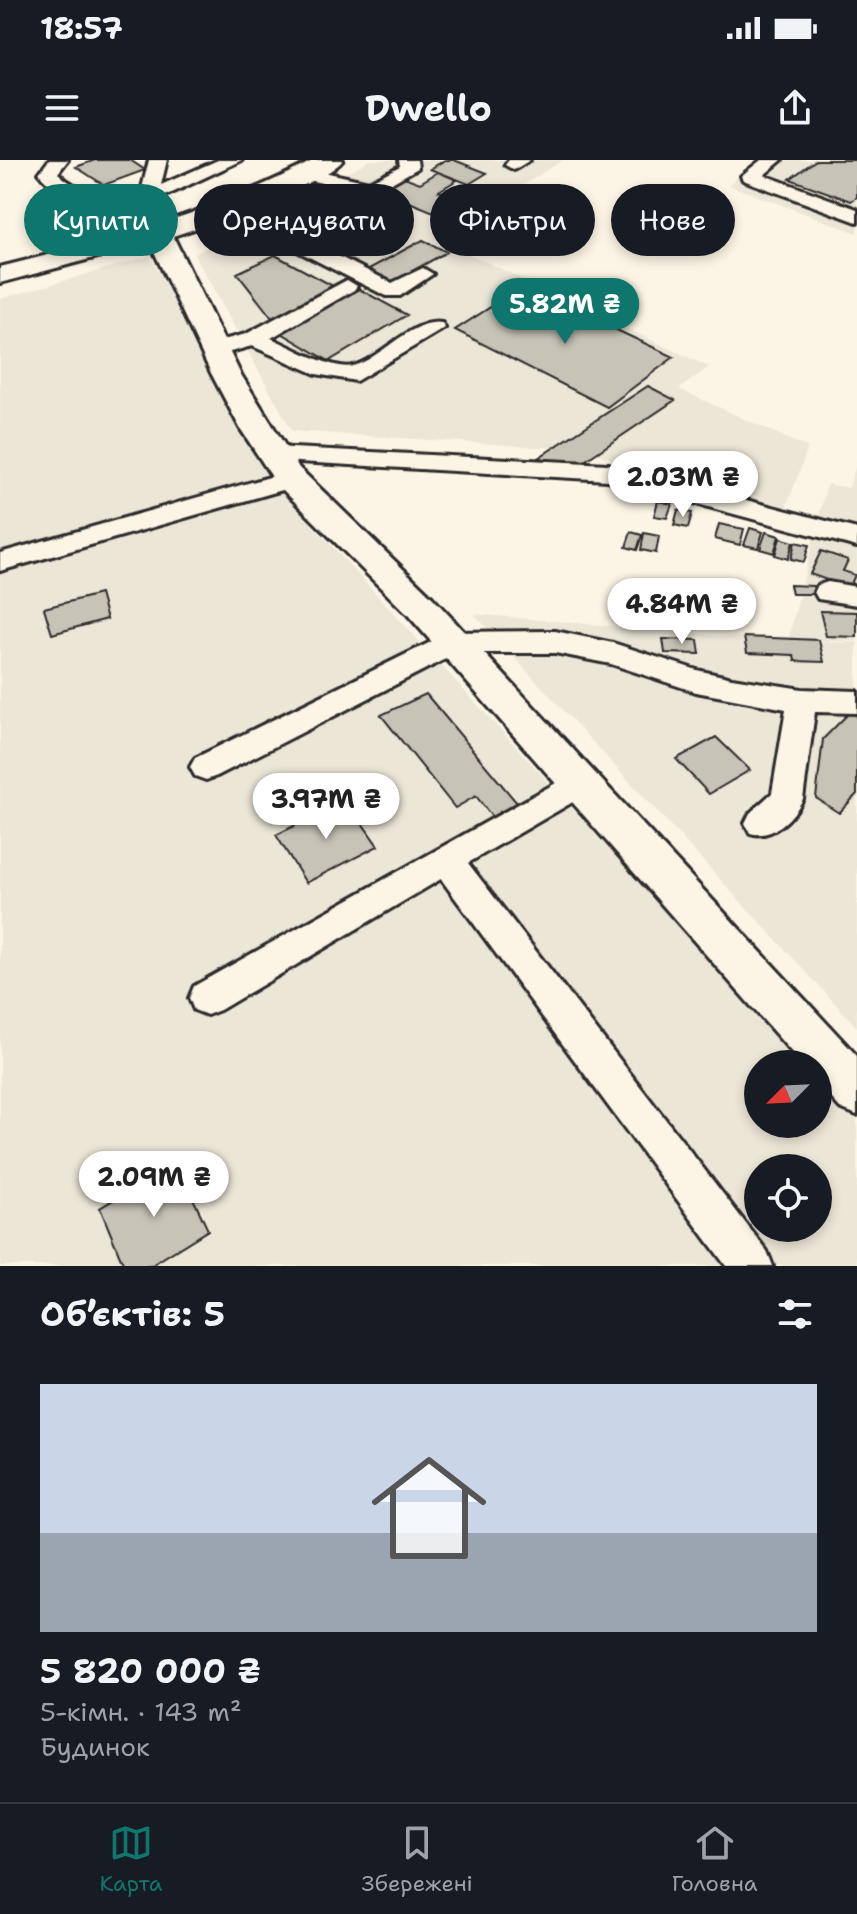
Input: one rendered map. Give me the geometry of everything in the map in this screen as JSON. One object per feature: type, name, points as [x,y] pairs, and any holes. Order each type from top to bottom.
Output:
[{"type":"main road","points":[[284,184],[331,160]]},
{"type":"main road","points":[[0,275],[74,256]]},
{"type":"main road","points":[[169,256],[212,350],[282,467],[398,581],[857,1091]]},
{"type":"lane","points":[[57,184],[48,173],[59,160]]},
{"type":"lane","points":[[152,184],[158,160]]},
{"type":"lane","points":[[178,184],[233,160]]},
{"type":"lane","points":[[306,174],[372,188],[409,168],[408,160]]},
{"type":"lane","points":[[773,160],[750,176],[857,216]]},
{"type":"lane","points":[[322,256],[393,292],[423,274]]},
{"type":"lane","points":[[212,350],[254,339],[347,286]]},
{"type":"lane","points":[[254,339],[324,369],[356,374],[434,328]]},
{"type":"lane","points":[[0,562],[282,467],[608,472],[857,538]]},
{"type":"lane","points":[[206,767],[453,643],[555,642],[613,654],[696,681],[802,700],[857,702]]},
{"type":"lane","points":[[761,823],[787,799],[802,700]]},
{"type":"lane","points":[[207,998],[579,783]]},
{"type":"lane","points":[[446,859],[752,1266]]},
{"type":"shaded area","points":[[369,160],[563,160],[525,184],[430,184],[430,256],[473,256],[709,367],[679,389],[808,448],[783,516],[585,450],[292,431],[195,256],[414,256],[414,184],[328,184]]},
{"type":"shaded area","points":[[760,160],[857,160],[857,233],[735,188],[735,184],[729,184]]},
{"type":"shaded area","points":[[150,256],[275,484],[794,1050],[744,1050],[744,1138],[832,1138],[832,1091],[857,1118],[857,1266],[0,1266],[0,299]]},
{"type":"shaded area","points":[[857,461],[857,641],[788,641],[827,484],[849,488]]},
{"type":"shaded area","points":[[474,614],[802,643],[857,642],[857,1027]]},
{"type":"building","points":[[95,160],[130,160],[145,170],[102,184],[76,167]]},
{"type":"building","points":[[445,160],[454,160],[487,173],[469,184],[430,169]]},
{"type":"building","points":[[816,160],[857,160],[857,197],[851,201],[790,179]]},
{"type":"building","points":[[438,172],[457,180],[450,184],[430,184],[430,210],[414,204],[414,184],[382,184],[399,175],[420,183]]},
{"type":"building","points":[[423,240],[430,244],[430,256],[440,256],[387,285],[363,272],[393,256],[414,256],[414,245]]},
{"type":"building","points":[[277,256],[333,286],[272,318],[237,273]]},
{"type":"building","points":[[523,286],[674,357],[607,407],[455,330]]},
{"type":"building","points":[[359,289],[407,315],[329,361],[280,332]]},
{"type":"building","points":[[648,386],[675,400],[577,466],[538,458]]},
{"type":"building","points":[[658,501],[672,504],[667,518],[654,516]]},
{"type":"building","points":[[678,510],[692,513],[688,528],[674,525]]},
{"type":"building","points":[[719,524],[744,529],[740,545],[715,539]]},
{"type":"building","points":[[750,528],[763,532],[758,548],[744,545]]},
{"type":"building","points":[[631,532],[642,535],[637,550],[626,547]]},
{"type":"building","points":[[766,532],[779,536],[774,553],[760,549]]},
{"type":"building","points":[[644,533],[659,536],[656,553],[641,550]]},
{"type":"building","points":[[780,538],[793,542],[788,559],[775,555]]},
{"type":"building","points":[[795,542],[809,545],[804,562],[791,559]]},
{"type":"building","points":[[821,551],[848,560],[843,571],[855,575],[849,588],[810,574]]},
{"type":"building","points":[[790,585],[813,586],[815,594],[792,594]]},
{"type":"building","points":[[100,594],[107,619],[52,634],[44,608]]},
{"type":"building","points":[[820,611],[857,612],[857,637],[826,636]]},
{"type":"building","points":[[744,637],[819,640],[824,662],[795,661],[794,655],[747,653]]},
{"type":"building","points":[[663,639],[698,640],[700,654],[665,653]]},
{"type":"building","points":[[426,694],[517,803],[492,817],[476,796],[455,808],[381,715]]},
{"type":"building","points":[[854,708],[857,711],[857,794],[839,813],[816,798],[823,739]]},
{"type":"building","points":[[716,737],[750,770],[709,794],[676,759]]},
{"type":"building","points":[[346,800],[378,846],[306,883],[276,835]]},
{"type":"building","points":[[176,1162],[208,1230],[150,1266],[124,1266],[100,1208]]}]
